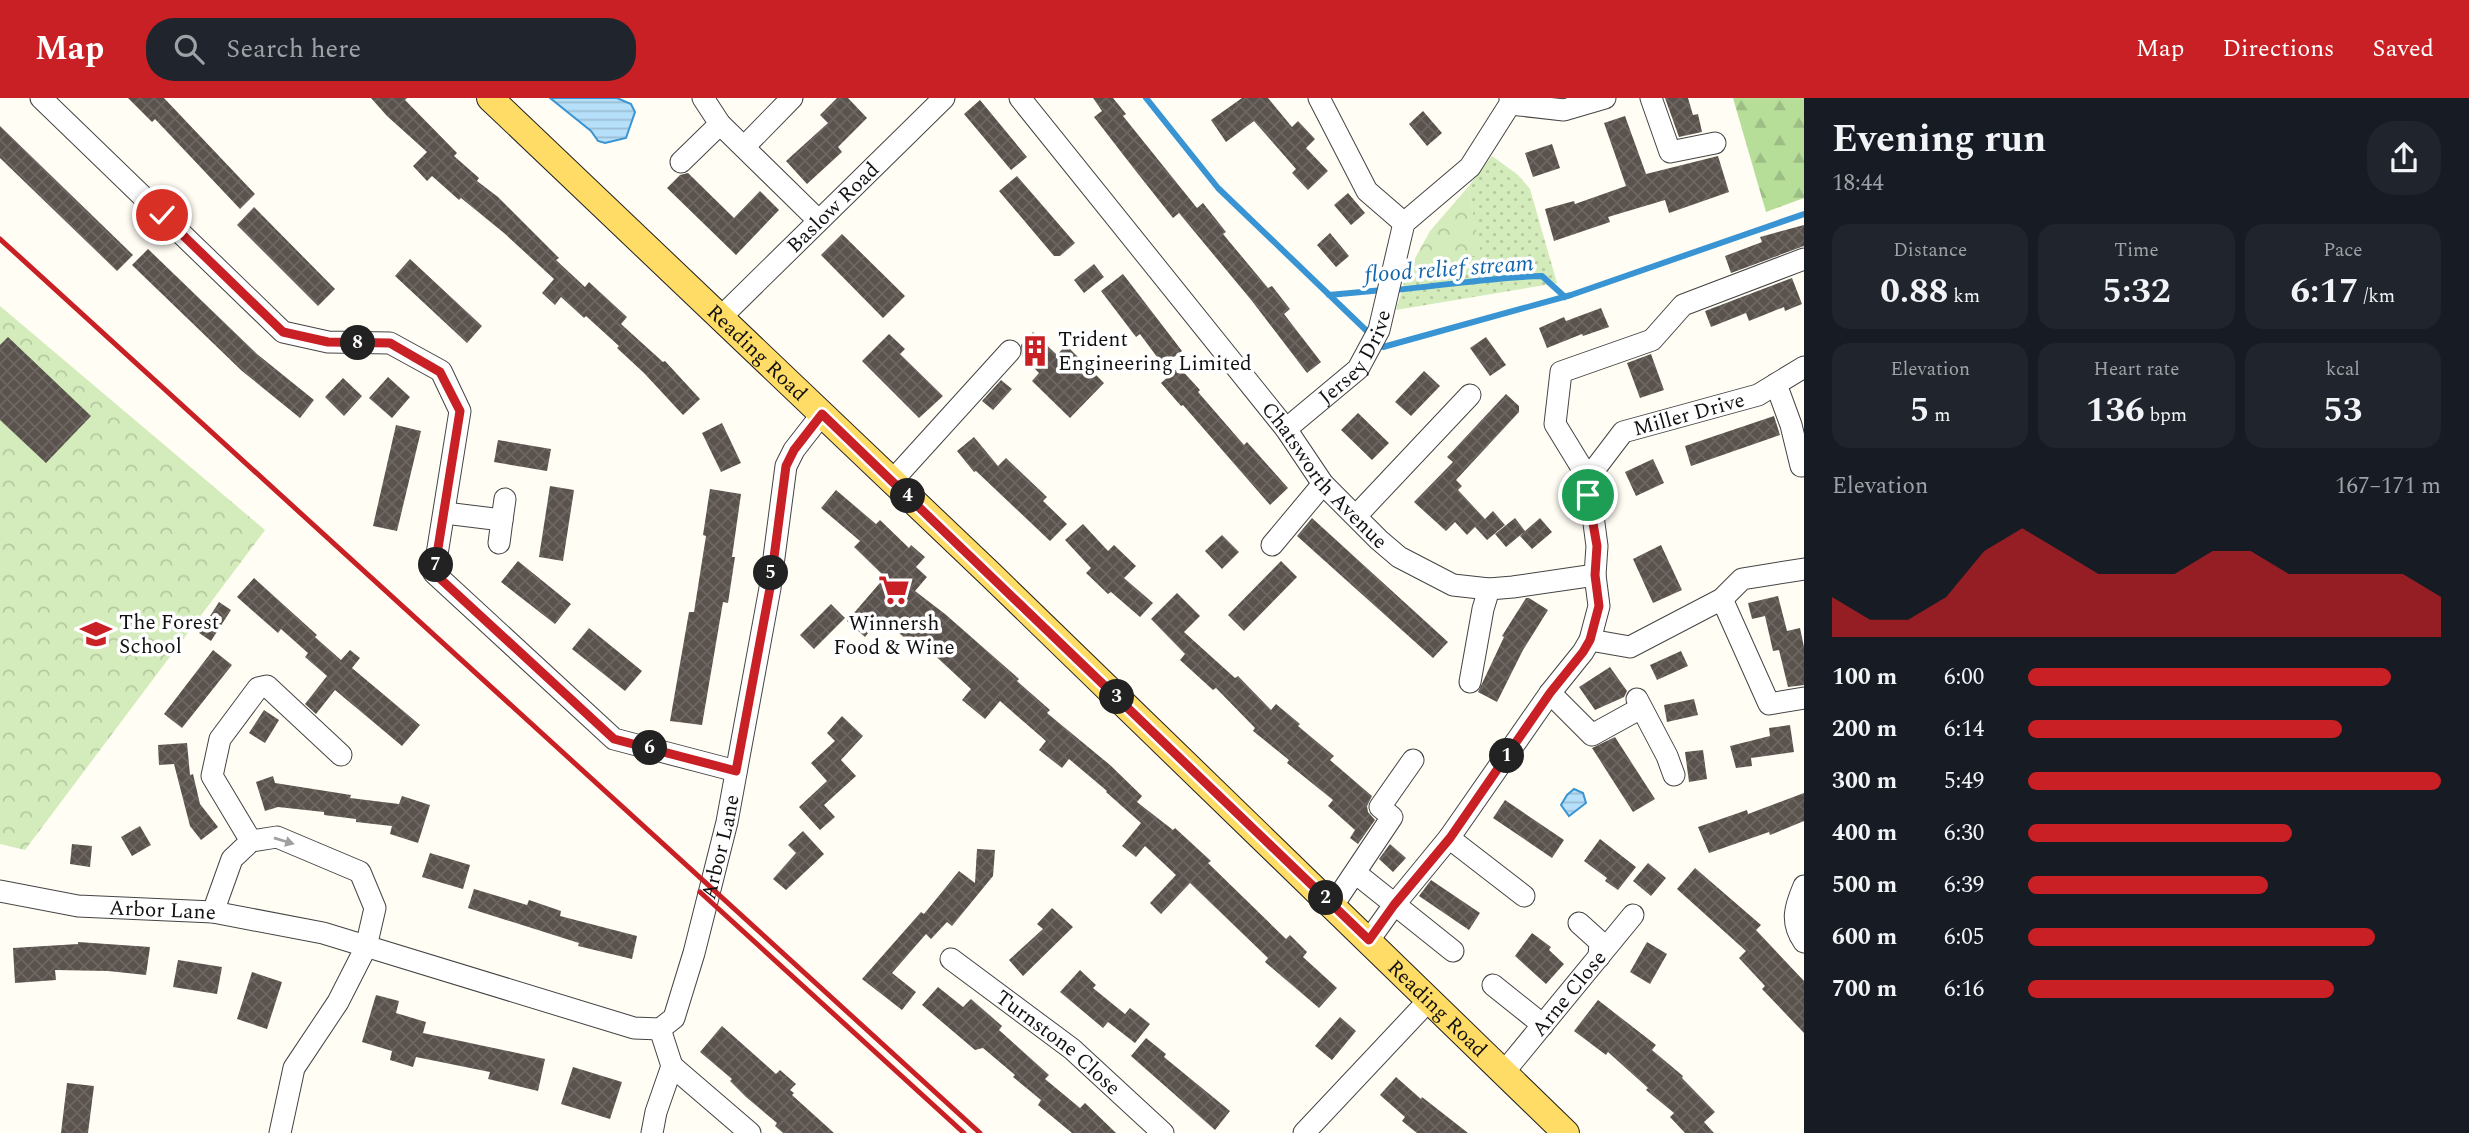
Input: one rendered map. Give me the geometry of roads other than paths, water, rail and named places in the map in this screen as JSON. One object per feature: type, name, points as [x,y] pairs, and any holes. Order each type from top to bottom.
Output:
[{"type":"main road","name":"Reading Road","points":[[490,98],[1333,905],[1566,1133]]},
{"type":"street","points":[[41,98],[283,332],[328,342],[390,343],[440,372],[460,411],[434,573],[614,739],[736,771]]},
{"type":"street","points":[[704,98],[720,124],[818,220]]},
{"type":"street","points":[[744,147],[792,98]]},
{"type":"street","name":"Baslow Road","points":[[720,318],[944,98]]},
{"type":"street","name":"Chatsworth Avenue","points":[[1020,98],[1286,429],[1323,484],[1399,557],[1452,584],[1489,589],[1595,575]]},
{"type":"street","points":[[1319,98],[1367,191],[1404,223],[1470,167],[1510,101],[1564,110],[1605,98]]},
{"type":"street","points":[[1651,98],[1670,152],[1715,143]]},
{"type":"street","points":[[681,162],[720,124]]},
{"type":"street","name":"Jersey Drive","points":[[1286,429],[1359,369],[1379,330],[1404,223]]},
{"type":"street","points":[[1369,940],[1394,905],[1450,838],[1590,640],[1599,606],[1595,575],[1597,546],[1588,495],[1588,478],[1555,424],[1561,372],[1652,340],[1683,305],[1804,260]]},
{"type":"street","points":[[892,481],[1010,351]]},
{"type":"street","name":"Miller Drive","points":[[1588,478],[1623,432],[1758,395],[1804,368]]},
{"type":"street","points":[[1776,384],[1791,425],[1801,466]]},
{"type":"street","points":[[1356,516],[1470,396]]},
{"type":"street","name":"Arbor Lane","points":[[0,891],[78,906],[212,912],[323,933],[634,1028],[660,1029],[674,1018],[715,873],[770,588],[786,466],[794,450],[822,414]]},
{"type":"street","points":[[1272,545],[1323,484]]},
{"type":"street","points":[[445,513],[503,510],[499,542]]},
{"type":"street","points":[[1590,640],[1630,647],[1722,599],[1742,579],[1804,569]]},
{"type":"street","points":[[1470,682],[1489,589]]},
{"type":"street","points":[[1722,599],[1769,704],[1804,698]]},
{"type":"street","points":[[251,841],[212,776],[220,738],[258,688],[267,686],[341,755]]},
{"type":"street","points":[[1550,693],[1592,735],[1639,704],[1674,775]]},
{"type":"street","points":[[1333,905],[1392,817],[1380,807],[1413,760]]},
{"type":"street","points":[[212,912],[232,859],[251,841],[277,837],[360,872],[375,908],[366,947],[338,1002],[294,1068],[280,1133]]},
{"type":"street","points":[[1450,838],[1524,896]]},
{"type":"street","points":[[1363,879],[1454,951]]},
{"type":"street","points":[[1804,886],[1795,909],[1795,930],[1804,942]]},
{"type":"street","name":"Arne Close","points":[[1504,1072],[1633,915]]},
{"type":"street","points":[[1579,923],[1600,942],[1599,957]]},
{"type":"street","name":"Turnstone Close","points":[[951,959],[1072,1049],[1163,1133]]},
{"type":"street","points":[[1493,985],[1543,1026]]},
{"type":"street","points":[[1304,1133],[1430,999]]},
{"type":"street","points":[[660,1029],[672,1066],[750,1133]]},
{"type":"street","points":[[652,1133],[656,1112],[672,1066]]},
{"type":"water","points":[[550,98],[617,98],[631,104],[635,112],[626,138],[605,143],[598,141],[591,131]]},
{"type":"water","points":[[1574,789],[1583,793],[1586,803],[1569,816],[1561,805]]},
{"type":"waterway","points":[[1146,98],[1218,188],[1371,335]]},
{"type":"waterway","points":[[1378,343],[1383,347],[1571,295],[1804,214]]},
{"type":"waterway","name":"flood relief stream","points":[[1393,290],[1542,276],[1565,297]]},
{"type":"waterway","name":"flood relief stream","points":[[1329,295],[1383,290]]},
{"type":"railway","points":[[0,239],[980,1133]]},
{"type":"railway","points":[[700,892],[964,1133]]},
{"type":"place","name":"Trident Engineering Limited","points":[[1035,351]]},
{"type":"place","name":"Winnersh Food & Wine","points":[[894,590]]},
{"type":"place","name":"The Forest School","points":[[96,634]]}]
